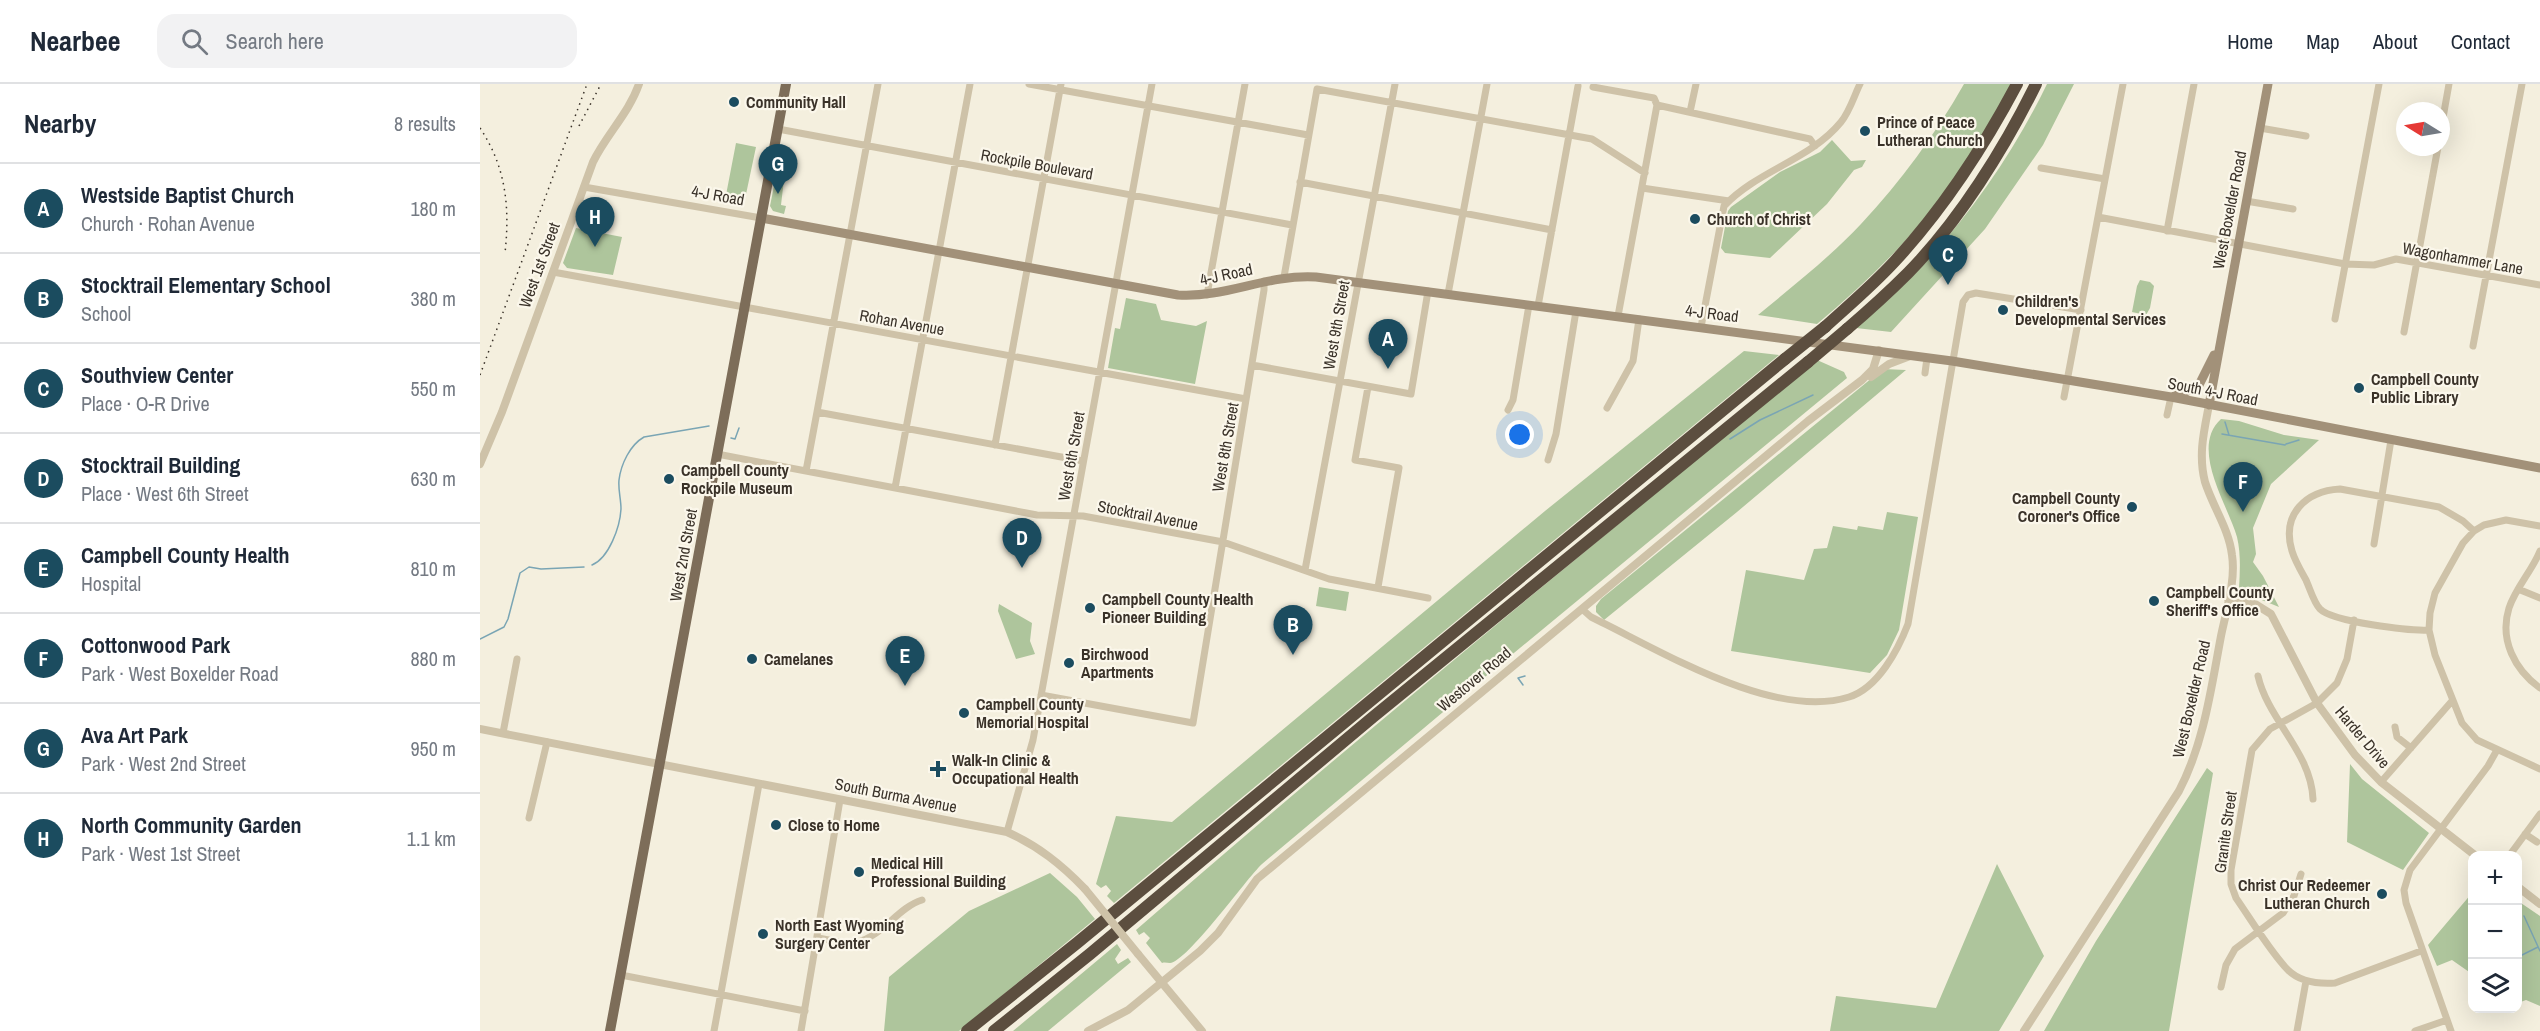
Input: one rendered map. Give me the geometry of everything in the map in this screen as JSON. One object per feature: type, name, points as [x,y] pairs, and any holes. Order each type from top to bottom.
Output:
[{"type":"highway","points":[[967,1031],[1825,327],[1894,262],[1928,222],[1973,161],[2017,84]]},
{"type":"highway","points":[[994,1031],[1098,947],[1372,717],[1847,330],[1909,272],[1945,229],[2004,143],[2036,85]]},
{"type":"main road","name":"West 2nd Street","points":[[610,1031],[786,84]]},
{"type":"main road","name":"West Boxelder Road","points":[[2220,342],[2268,84]]},
{"type":"main road","name":"4-J Road","points":[[761,218],[1178,295],[1207,295],[1284,277],[1358,282],[1879,351]]},
{"type":"main road","points":[[2171,397],[2195,390],[2199,386],[2220,342]]},
{"type":"main road","points":[[2209,405],[2220,342]]},
{"type":"main road","name":"South 4-J Road","points":[[1879,351],[2171,397],[2540,468]]},
{"type":"street","name":"West 1st Street","points":[[480,464],[597,152],[630,105],[639,84]]},
{"type":"street","points":[[806,471],[878,84]]},
{"type":"street","points":[[895,488],[970,84]]},
{"type":"street","points":[[1029,84],[1061,87],[1148,106],[1308,135]]},
{"type":"street","name":"West 6th Street","points":[[1007,832],[1033,740],[1152,84]]},
{"type":"street","points":[[1207,295],[1245,84]]},
{"type":"street","name":"West 9th Street","points":[[1305,570],[1395,84]]},
{"type":"street","points":[[1448,294],[1487,84]]},
{"type":"street","points":[[1690,112],[1695,84]]},
{"type":"street","points":[[1701,327],[1722,212],[1729,201],[1771,171],[1815,146],[1842,121],[1860,84]]},
{"type":"street","points":[[2064,397],[2123,84]]},
{"type":"street","points":[[2166,231],[2194,84]]},
{"type":"street","points":[[2335,319],[2379,84]]},
{"type":"street","points":[[2446,102],[2449,84]]},
{"type":"street","points":[[2473,346],[2522,84]]},
{"type":"street","points":[[1508,410],[1513,400],[1552,230],[1578,86]]},
{"type":"street","points":[[995,445],[1061,87]]},
{"type":"street","points":[[1593,87],[1654,98],[1657,105],[1618,316]]},
{"type":"street","points":[[1284,277],[1317,89],[1592,139],[1645,173]]},
{"type":"street","points":[[1657,105],[1809,139],[1815,146]]},
{"type":"street","points":[[2260,128],[2306,136]]},
{"type":"street","name":"Rockpile Boulevard","points":[[777,129],[1292,225]]},
{"type":"street","points":[[2404,332],[2436,156]]},
{"type":"street","points":[[2041,168],[2105,179]]},
{"type":"street","points":[[1300,182],[1552,230]]},
{"type":"street","name":"4-J Road","points":[[584,187],[761,218]]},
{"type":"street","points":[[1642,188],[1729,201]]},
{"type":"street","points":[[2246,201],[2293,209]]},
{"type":"street","name":"Wagonhammer Lane","points":[[2098,217],[2345,264],[2374,265],[2396,259],[2540,285]]},
{"type":"street","name":"Rohan Avenue","points":[[552,272],[1246,399]]},
{"type":"street","name":"West 8th Street","points":[[1041,695],[1193,723],[1264,281]]},
{"type":"street","points":[[1252,365],[1411,394],[1428,291]]},
{"type":"street","points":[[1582,609],[1591,617],[1691,666],[1743,688],[1793,699],[1833,700],[1851,696],[1884,669],[1900,645],[1908,624],[1963,302],[1968,295],[1976,293],[2081,310]]},
{"type":"street","points":[[1548,460],[1556,434],[1576,311]]},
{"type":"street","points":[[1607,408],[1633,361],[1639,319]]},
{"type":"street","name":"Westover Road","points":[[1088,1031],[1113,1019],[1163,983],[1218,933],[1257,879],[1809,421],[1862,380],[1873,369],[1879,351]]},
{"type":"street","points":[[1862,380],[1869,379],[1889,364],[1910,356]]},
{"type":"street","points":[[1925,374],[1927,358]]},
{"type":"street","points":[[1368,387],[1355,460],[1399,468],[1378,588]]},
{"type":"street","points":[[2168,415],[2171,397]]},
{"type":"street","name":"West Boxelder Road","points":[[2024,1031],[2188,773],[2201,738],[2229,599],[2232,556],[2224,526],[2205,482],[2202,464],[2200,448],[2209,405]]},
{"type":"street","points":[[817,412],[1083,461]]},
{"type":"street","points":[[2374,544],[2391,440]]},
{"type":"street","name":"Stocktrail Avenue","points":[[717,454],[1037,515],[1074,516],[1223,542],[1329,579],[1428,598]]},
{"type":"street","points":[[2429,630],[2415,631],[2354,621],[2333,616],[2320,609],[2292,551],[2289,534],[2292,519],[2299,507],[2310,496],[2325,490],[2340,489],[2439,507],[2474,531]]},
{"type":"street","points":[[2540,526],[2506,520],[2484,525],[2474,531],[2463,543],[2435,593],[2429,630],[2434,655],[2462,723],[2477,740],[2540,769]]},
{"type":"street","points":[[2540,551],[2509,608],[2506,632],[2511,657],[2526,678],[2540,688]]},
{"type":"street","points":[[2518,589],[2540,598]]},
{"type":"street","name":"Harder Drive","points":[[2229,599],[2255,604],[2271,614],[2317,703],[2340,737],[2382,782],[2471,851]]},
{"type":"street","name":"Granite Street","points":[[2306,981],[2288,970],[2236,898],[2231,884],[2231,870],[2252,750],[2270,729],[2326,696],[2342,673],[2354,621]]},
{"type":"street","points":[[503,733],[517,659]]},
{"type":"street","points":[[2258,676],[2261,692],[2308,770],[2313,785],[2313,799]]},
{"type":"street","points":[[2382,782],[2452,701]]},
{"type":"street","points":[[2395,727],[2397,737],[2411,748]]},
{"type":"street","name":"South Burma Avenue","points":[[480,729],[1007,832],[1045,852],[1063,866],[1085,889],[1202,1031]]},
{"type":"street","points":[[529,818],[547,742]]},
{"type":"street","points":[[2451,1031],[2406,903],[2406,881],[2410,870],[2488,766],[2497,750]]},
{"type":"street","points":[[714,1031],[759,784]]},
{"type":"street","points":[[801,1031],[840,800]]},
{"type":"street","points":[[2512,851],[2540,814]]},
{"type":"street","points":[[2525,834],[2537,842]]},
{"type":"street","points":[[2221,987],[2226,965],[2235,948],[2288,906],[2301,874]]},
{"type":"street","points":[[2522,891],[2540,904]]},
{"type":"street","points":[[817,938],[852,943],[863,940],[871,937],[910,904],[922,900]]},
{"type":"street","points":[[2297,1031],[2306,981],[2322,984],[2335,982],[2421,951]]},
{"type":"street","points":[[621,975],[805,1011]]},
{"type":"street","points":[[2415,1031],[2447,1020]]},
{"type":"green space","points":[[1964,84],[2012,84],[1960,170],[1912,233],[1876,271],[1817,324],[1758,315],[1837,248],[1876,208],[1929,139]]},
{"type":"green space","points":[[2047,84],[2074,84],[2043,145],[1985,229],[1891,332],[1856,328],[1913,276],[1964,216],[1988,185],[2009,152]]},
{"type":"green space","points":[[1832,140],[1851,161],[1866,160],[1862,167],[1854,170],[1827,204],[1770,258],[1725,253],[1721,248],[1728,211],[1731,207],[1780,172],[1820,152]]},
{"type":"green space","points":[[736,143],[756,147],[745,199],[726,195]]},
{"type":"green space","points":[[777,171],[785,171],[781,205],[786,206],[784,214],[773,211],[770,206]]},
{"type":"green space","points":[[576,228],[622,237],[613,275],[567,268],[563,263]]},
{"type":"green space","points":[[2140,280],[2150,282],[2154,286],[2150,308],[2146,315],[2132,312]]},
{"type":"green space","points":[[1126,298],[1156,304],[1161,320],[1196,326],[1207,321],[1195,384],[1108,368],[1115,328],[1120,329]]},
{"type":"green space","points":[[1744,351],[1779,355],[1114,903],[1107,896],[1111,891],[1106,885],[1101,888],[1096,884],[1116,816],[1172,822],[1545,511]]},
{"type":"green space","points":[[1817,360],[1844,372],[1847,378],[1262,864],[1189,949],[1178,959],[1170,963],[1162,963],[1146,943],[1150,938],[1144,932],[1139,935],[1136,930],[1389,714]]},
{"type":"green space","points":[[1883,369],[1906,370],[1604,620],[1596,612],[1596,606],[1601,599]]},
{"type":"green space","points":[[2221,419],[2239,421],[2284,435],[2319,440],[2271,484],[2253,528],[2256,554],[2253,562],[2279,607],[2247,594],[2239,588],[2240,556],[2237,537],[2210,461],[2209,445],[2212,431]]},
{"type":"green space","points":[[1887,512],[1918,517],[1899,630],[1887,655],[1870,673],[1731,651],[1746,570],[1804,580],[1814,549],[1827,548],[1833,526],[1857,530],[1858,526],[1883,530]]},
{"type":"green space","points":[[1319,587],[1349,592],[1346,611],[1316,606]]},
{"type":"green space","points":[[999,604],[1032,623],[1030,641],[1035,654],[1016,659],[998,611]]},
{"type":"green space","points":[[2350,764],[2362,779],[2429,833],[2403,870],[2347,842]]},
{"type":"green space","points":[[2207,768],[2213,773],[2169,1031],[2044,1031],[2096,941]]},
{"type":"green space","points":[[1997,864],[2044,956],[1999,1031],[1830,1031],[1836,996],[1936,1008]]},
{"type":"green space","points":[[1050,873],[1077,897],[1095,919],[959,1031],[884,1031],[889,977],[969,911]]},
{"type":"green space","points":[[2468,898],[2468,971],[2452,960],[2437,966],[2428,945]]},
{"type":"green space","points":[[2522,904],[2540,916],[2540,1006],[2526,1000],[2522,1002]]},
{"type":"green space","points":[[1117,944],[1121,950],[1115,959],[1118,964],[1128,958],[1131,962],[1048,1031],[1013,1031]]},
{"type":"waterway","points":[[1730,439],[1760,420],[1813,395]]},
{"type":"waterway","points":[[2225,422],[2229,435]]},
{"type":"waterway","points":[[592,565],[604,556],[616,533],[621,509],[620,474],[624,461],[634,445],[644,437],[709,426]]},
{"type":"waterway","points":[[731,438],[735,439],[739,428]]},
{"type":"waterway","points":[[2222,434],[2285,445]]},
{"type":"waterway","points":[[2286,444],[2299,440]]},
{"type":"waterway","points":[[480,639],[504,627],[520,573],[529,567],[541,569],[584,567]]},
{"type":"waterway","points":[[1523,685],[1518,678],[1525,676]]},
{"type":"waterway","points":[[2524,916],[2540,951]]},
{"type":"waterway","points":[[2522,955],[2538,947]]},
{"type":"railway","points":[[480,375],[587,84]]},
{"type":"railway","points":[[579,126],[601,84]]},
{"type":"railway","points":[[480,128],[489,143],[501,173],[507,220],[505,253]]},
{"type":"place","name":"Community Hall","points":[[734,102]]},
{"type":"place","name":"Prince of Peace Lutheran Church","points":[[1865,131]]},
{"type":"place","name":"Ava Art Park","points":[[778,194]]},
{"type":"place","name":"Church of Christ","points":[[1695,219]]},
{"type":"place","name":"North Community Garden","points":[[595,247]]},
{"type":"place","name":"Southview Center","points":[[1948,285]]},
{"type":"place","name":"Children's Developmental Services","points":[[2003,310]]},
{"type":"place","name":"Westside Baptist Church","points":[[1388,369]]},
{"type":"place","name":"Campbell County Public Library","points":[[2359,388]]},
{"type":"place","name":"Campbell County Rockpile Museum","points":[[669,479]]},
{"type":"place","name":"Campbell County Coroner's Office","points":[[2132,507]]},
{"type":"place","name":"Cottonwood Park","points":[[2243,512]]},
{"type":"place","name":"Stocktrail Building","points":[[1022,568]]},
{"type":"place","name":"Campbell County Sheriff's Office","points":[[2154,601]]},
{"type":"place","name":"Campbell County Health Pioneer Building","points":[[1090,608]]},
{"type":"place","name":"Stocktrail Elementary School","points":[[1293,655]]},
{"type":"place","name":"Camelanes","points":[[752,659]]},
{"type":"place","name":"Birchwood Apartments","points":[[1069,663]]},
{"type":"place","name":"Campbell County Health","points":[[905,686]]},
{"type":"place","name":"Campbell County Memorial Hospital","points":[[964,713]]},
{"type":"place","name":"Walk-In Clinic & Occupational Health","points":[[938,769]]},
{"type":"place","name":"Close to Home","points":[[776,825]]},
{"type":"place","name":"Medical Hill Professional Building","points":[[859,872]]},
{"type":"place","name":"Christ Our Redeemer Lutheran Church","points":[[2382,894]]},
{"type":"place","name":"North East Wyoming Surgery Center","points":[[763,934]]}]
